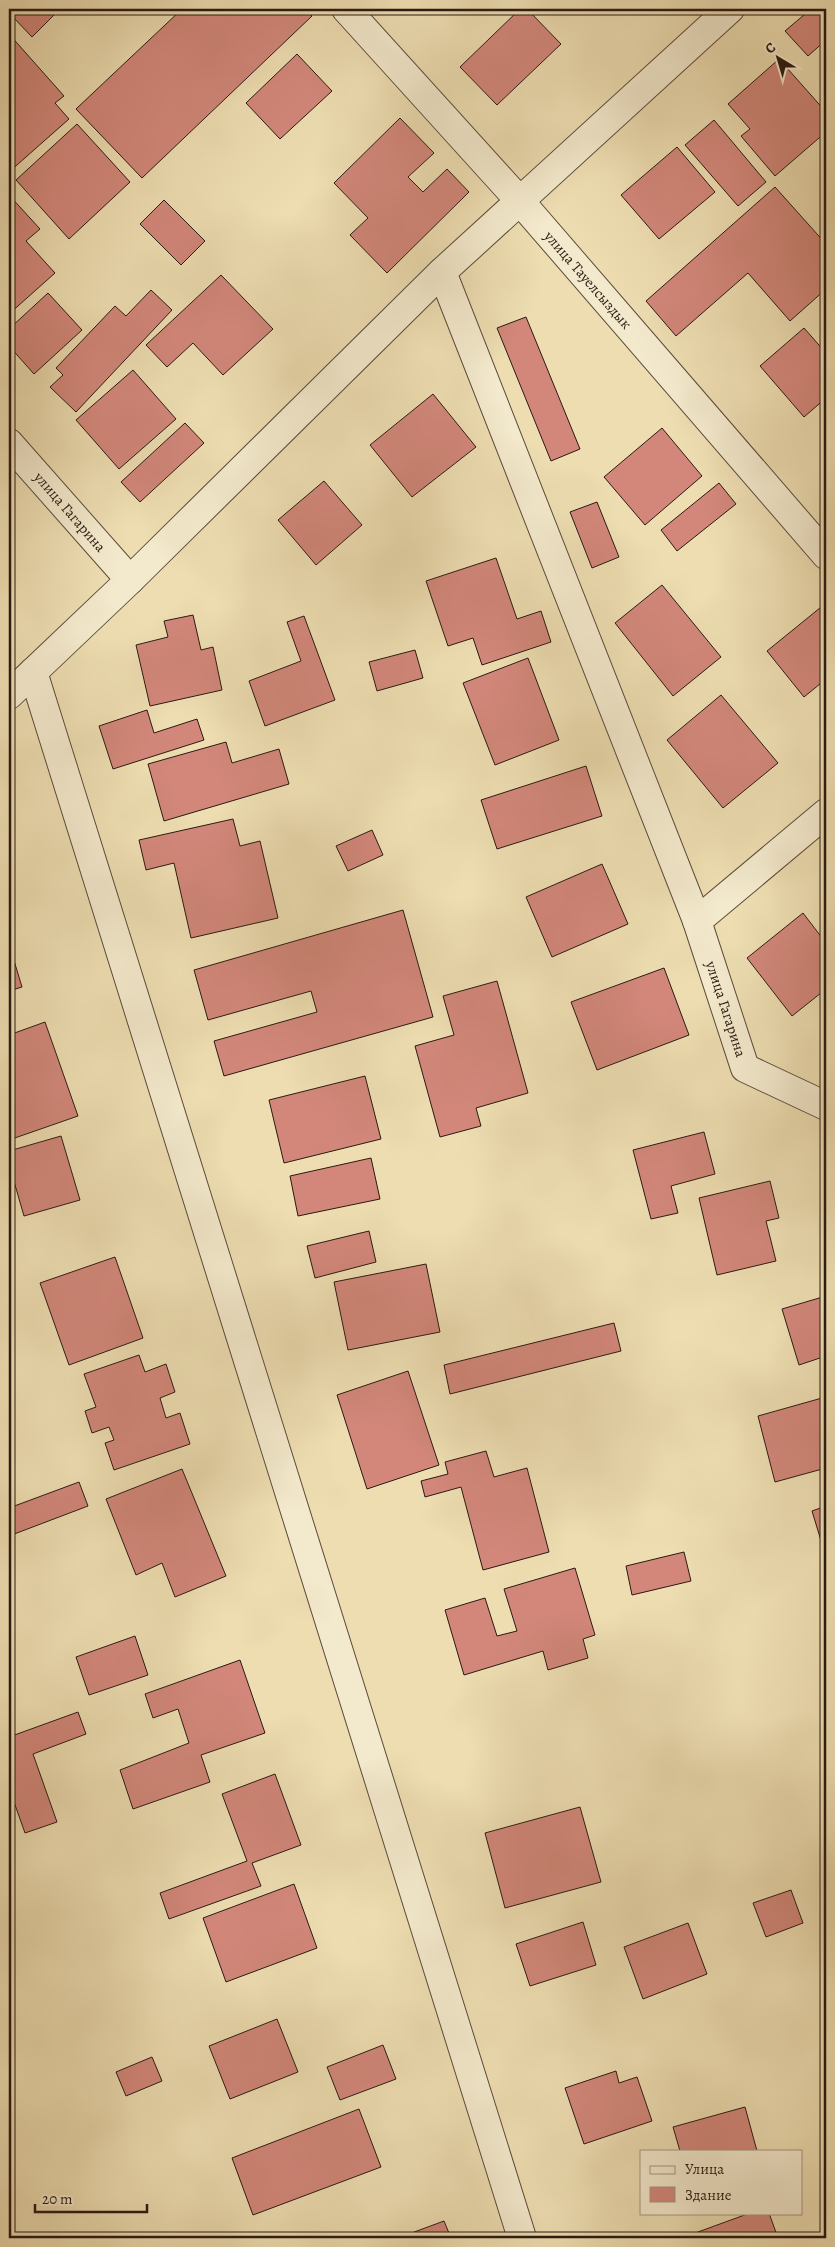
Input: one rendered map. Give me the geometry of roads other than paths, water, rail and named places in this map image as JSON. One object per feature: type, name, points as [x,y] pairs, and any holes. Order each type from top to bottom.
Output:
[{"type":"street","name":"улица Тауелсыздык","points":[[346,9],[520,200],[826,555]]},
{"type":"street","points":[[9,695],[130,580],[442,272],[730,9]]},
{"type":"street","name":"улица Гагарина","points":[[442,272],[697,921],[745,1068],[826,1106]]},
{"type":"street","name":"улица Гагарина","points":[[9,443],[130,580]]},
{"type":"street","points":[[34,672],[522,2238]]},
{"type":"street","points":[[697,921],[826,813]]}]
